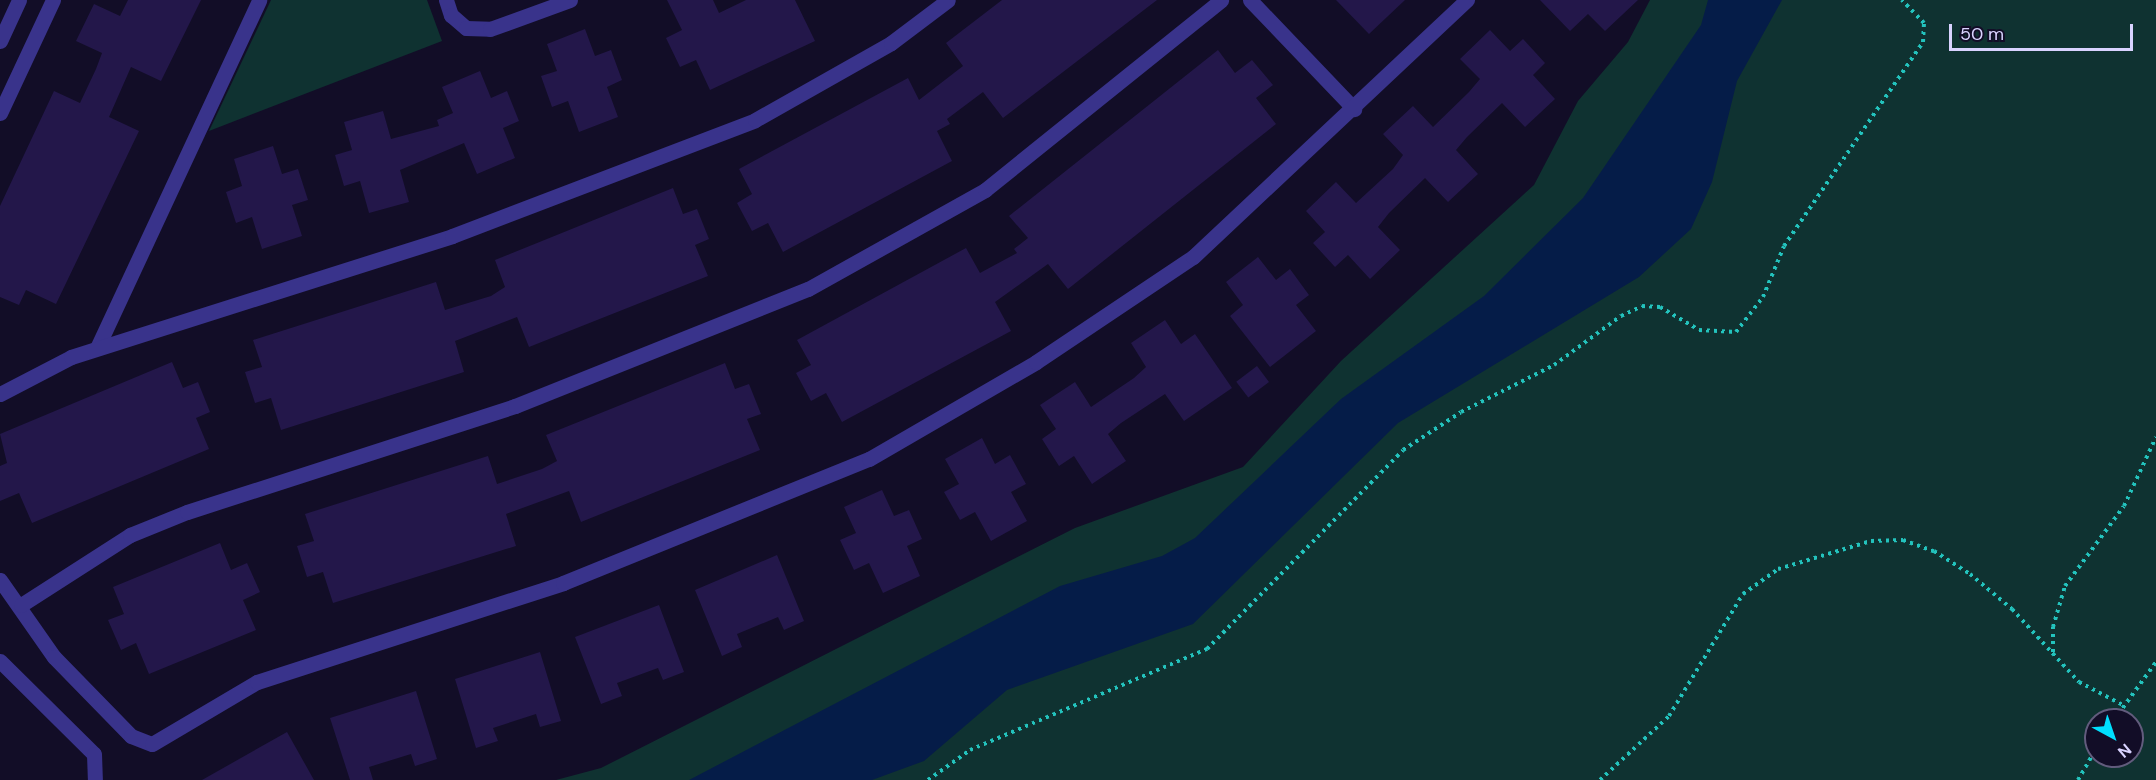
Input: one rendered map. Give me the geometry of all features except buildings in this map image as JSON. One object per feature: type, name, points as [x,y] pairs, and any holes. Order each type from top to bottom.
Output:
[{"type":"street","points":[[0,41],[20,0]]},
{"type":"street","points":[[0,113],[53,0]]},
{"type":"street","points":[[97,348],[259,0]]},
{"type":"street","points":[[446,0],[451,15],[466,28],[490,29],[570,0]]},
{"type":"street","points":[[0,394],[97,348],[441,240],[755,120],[891,43],[948,0]]},
{"type":"street","points":[[21,605],[130,535],[187,512],[515,406],[808,289],[985,190],[1221,0]]},
{"type":"street","points":[[1250,0],[1354,109]]},
{"type":"street","points":[[0,580],[21,605],[54,657],[131,736],[152,744],[257,682],[563,583],[869,459],[934,426],[1193,257],[1354,109],[1467,0]]},
{"type":"street","points":[[0,661],[93,754],[95,780]]},
{"type":"path","points":[[928,780],[970,750],[1207,649],[1403,450],[1461,412],[1554,365],[1621,316],[1642,306],[1660,307],[1699,330],[1736,332],[1763,297],[1784,246],[1923,42],[1924,23],[1902,0]]},
{"type":"path","points":[[2054,653],[2053,627],[2065,586],[2124,506],[2156,437]]},
{"type":"path","points":[[1600,780],[1669,716],[1743,594],[1778,569],[1828,551],[1903,540],[1934,551],[2012,609],[2079,682],[2123,705]]},
{"type":"path","points":[[2121,708],[2156,662]]},
{"type":"green space","points":[[271,0],[427,0],[442,41],[209,131]]},
{"type":"green space","points":[[1650,0],[2156,0],[2156,780],[556,780],[601,768],[1075,528],[1243,467],[1341,361],[1534,185],[1578,101],[1628,42]]},
{"type":"water","points":[[1708,0],[1782,0],[1737,81],[1712,182],[1691,229],[1639,277],[1398,423],[1193,624],[1007,690],[924,761],[872,780],[689,780],[1060,586],[1162,556],[1195,538],[1341,399],[1484,296],[1583,198],[1701,25]]}]
